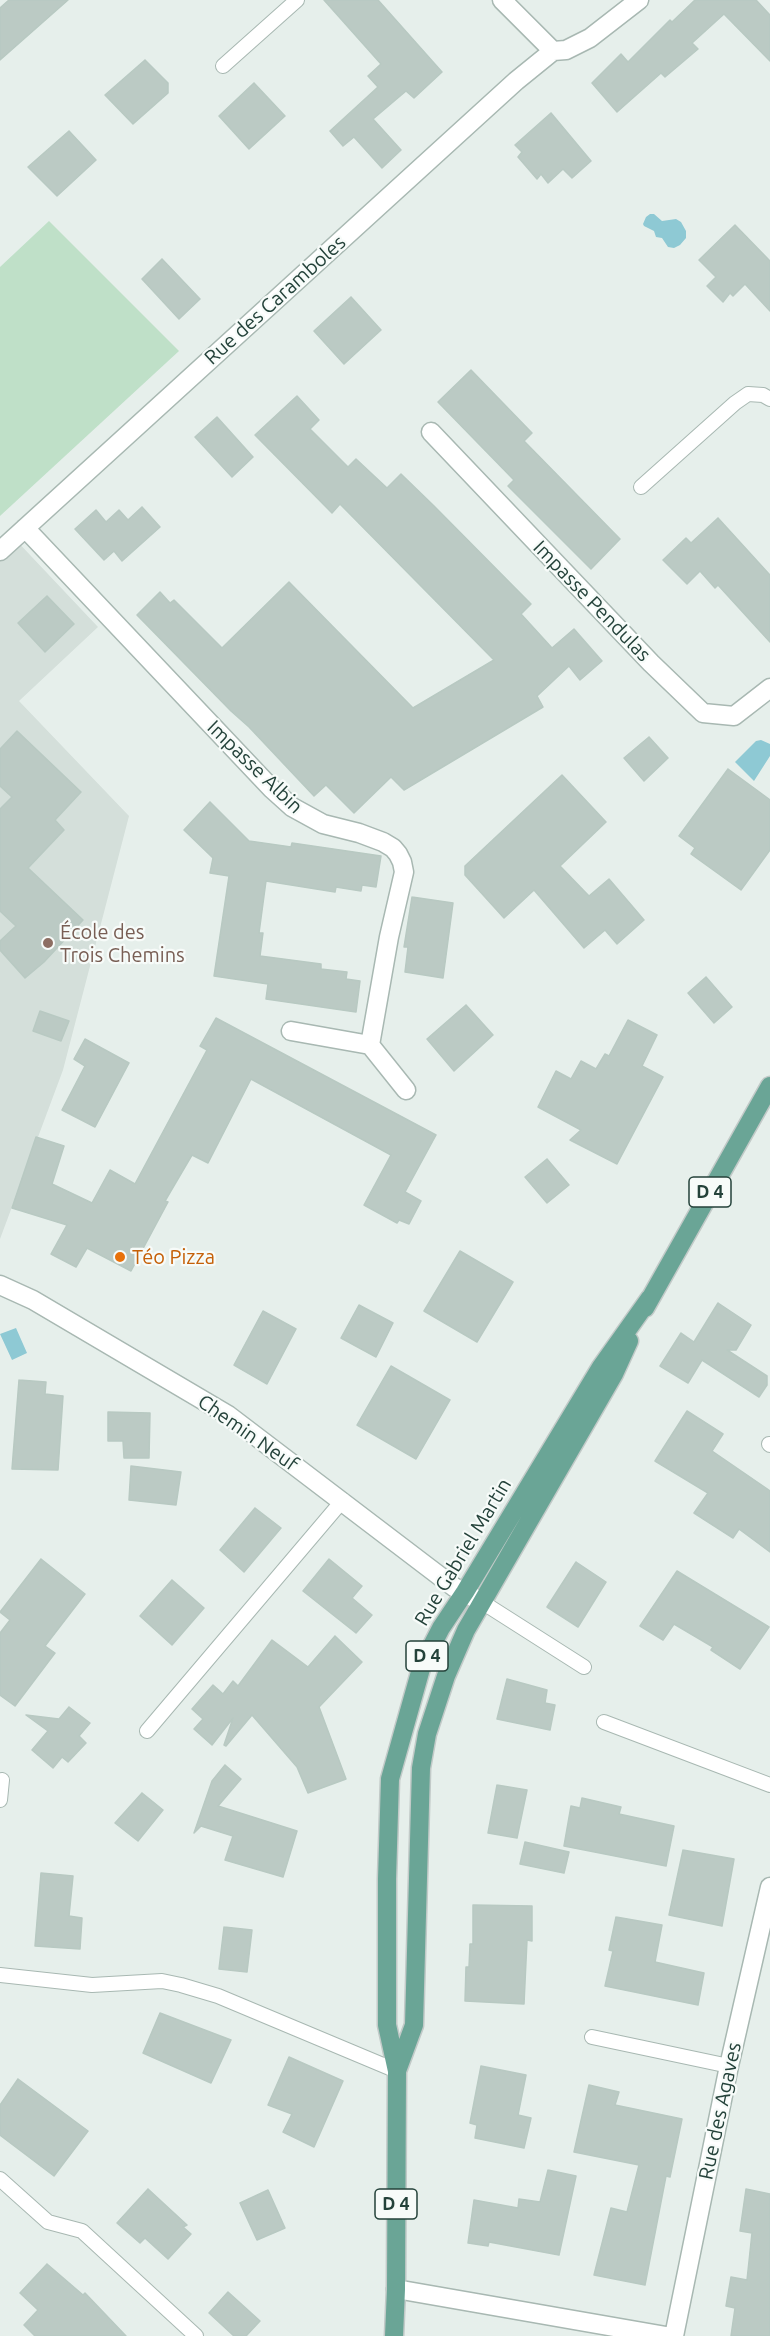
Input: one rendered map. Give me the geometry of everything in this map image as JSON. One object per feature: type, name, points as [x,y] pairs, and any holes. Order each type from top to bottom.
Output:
[{"type":"main road","name":"Rue Gabriel Martin","points":[[397,2071],[414,2025],[421,1768],[427,1734],[446,1676],[466,1630],[614,1374],[650,1298],[770,1086]]},
{"type":"main road","name":"Rue Gabriel Martin","points":[[397,2335],[397,2071],[387,2025],[390,1779],[422,1665],[441,1628],[601,1367],[650,1298]]},
{"type":"street","points":[[502,0],[553,51]]},
{"type":"street","name":"Rue des Caramboles","points":[[0,551],[488,105],[553,51],[566,50],[590,38],[639,0]]},
{"type":"street","name":"Impasse Pendulas","points":[[430,432],[651,663],[703,713],[734,716],[770,688]]},
{"type":"street","name":"Impasse Albin","points":[[25,528],[272,789],[292,807],[323,824],[383,842],[398,854],[404,872],[370,1045]]},
{"type":"street","points":[[291,1031],[370,1045],[406,1090]]},
{"type":"street","name":"Chemin Neuf","points":[[0,1285],[33,1300],[228,1415],[343,1500],[454,1587],[482,1602]]},
{"type":"street","name":"Rue des Agaves","points":[[674,2336],[729,2066],[770,1887]]},
{"type":"street","points":[[396,2289],[666,2336]]},
{"type":"lane","points":[[223,66],[297,0]]},
{"type":"lane","points":[[640,487],[748,394],[763,395],[770,399]]},
{"type":"lane","points":[[147,1731],[343,1500]]},
{"type":"lane","points":[[482,1602],[584,1667]]},
{"type":"lane","points":[[604,1722],[770,1785]]},
{"type":"lane","points":[[0,1800],[2,1780]]},
{"type":"lane","points":[[0,1975],[92,1985],[162,1982],[182,1985],[218,1996],[397,2071]]},
{"type":"lane","points":[[592,2037],[729,2066]]},
{"type":"lane","points":[[0,2179],[48,2222],[82,2231],[196,2336]]},
{"type":"shaded area","name":"École des Trois Chemins","points":[[14,538],[98,627],[19,701],[129,816],[63,1070],[0,1239],[0,551]]},
{"type":"green space","points":[[49,221],[179,351],[0,516],[0,267]]},
{"type":"water","points":[[654,214],[662,221],[676,219],[681,222],[686,231],[686,238],[674,248],[668,247],[662,238],[656,237],[654,231],[644,226],[646,217]]},
{"type":"water","points":[[761,740],[770,744],[770,756],[754,781],[735,762],[756,741]]},
{"type":"water","points":[[16,1328],[27,1353],[12,1360],[0,1334]]},
{"type":"building","points":[[9,0],[68,0],[0,60],[0,8]]},
{"type":"building","points":[[324,0],[378,0],[442,72],[414,98],[406,91],[373,119],[401,150],[382,168],[354,137],[343,146],[330,131],[378,87],[368,76],[381,64]]},
{"type":"building","points":[[695,0],[756,0],[770,15],[770,61],[724,14],[692,43],[698,49],[665,77],[661,73],[617,112],[592,83],[621,54],[628,62],[670,20],[672,22]]},
{"type":"building","points":[[145,60],[168,83],[168,93],[133,124],[105,95]]},
{"type":"building","points":[[254,83],[285,116],[249,149],[219,116]]},
{"type":"building","points":[[551,113],[591,161],[572,178],[563,169],[548,183],[541,174],[537,179],[518,157],[522,152],[515,145]]},
{"type":"building","points":[[69,131],[96,160],[57,196],[28,167]]},
{"type":"building","points":[[735,225],[770,261],[770,311],[745,284],[733,296],[730,293],[723,302],[707,286],[716,277],[699,260]]},
{"type":"building","points":[[162,259],[200,299],[179,319],[142,279]]},
{"type":"building","points":[[351,297],[381,330],[344,364],[314,331]]},
{"type":"building","points":[[471,370],[532,433],[524,441],[620,539],[591,569],[508,486],[514,480],[438,402]]},
{"type":"building","points":[[297,396],[319,420],[310,429],[348,467],[356,459],[387,488],[401,474],[434,506],[531,604],[521,614],[552,648],[574,629],[602,661],[580,680],[569,666],[537,696],[543,707],[404,790],[391,777],[354,813],[326,785],[314,796],[137,615],[160,592],[170,603],[174,600],[222,648],[289,582],[413,708],[494,660],[340,504],[332,513],[255,435]]},
{"type":"building","points":[[217,417],[253,457],[232,477],[195,437]]},
{"type":"building","points":[[142,507],[160,527],[122,561],[114,551],[104,560],[75,529],[96,510],[106,522],[119,510],[128,520]]},
{"type":"building","points":[[718,518],[770,575],[770,642],[718,585],[715,588],[700,571],[687,584],[663,560],[686,538],[691,543]]},
{"type":"building","points":[[47,596],[74,624],[45,652],[18,623]]},
{"type":"building","points":[[17,731],[81,792],[55,820],[64,830],[28,868],[83,920],[44,962],[25,978],[0,950],[0,941],[16,926],[0,911],[0,809],[12,797],[0,786],[0,749]]},
{"type":"building","points":[[649,737],[668,758],[644,781],[624,758]]},
{"type":"building","points":[[728,769],[770,800],[770,850],[741,890],[691,854],[695,848],[679,836]]},
{"type":"building","points":[[562,775],[606,822],[560,866],[589,896],[609,879],[644,920],[617,944],[605,930],[584,948],[534,890],[504,918],[465,875],[465,866]]},
{"type":"building","points":[[210,802],[249,841],[291,847],[292,843],[381,856],[376,887],[362,885],[361,891],[336,887],[335,892],[266,881],[259,933],[263,933],[260,956],[321,964],[321,969],[347,972],[346,979],[360,981],[356,1012],[266,999],[268,984],[214,976],[229,876],[210,873],[213,858],[184,830]]},
{"type":"building","points":[[412,897],[453,903],[443,978],[405,972],[408,947],[404,947]]},
{"type":"building","points":[[706,977],[732,1007],[714,1023],[688,993]]},
{"type":"building","points":[[466,1005],[493,1035],[454,1071],[427,1039]]},
{"type":"building","points":[[40,1011],[69,1021],[61,1041],[33,1031]]},
{"type":"building","points":[[216,1018],[436,1135],[405,1192],[421,1201],[409,1224],[399,1220],[397,1223],[364,1205],[391,1155],[251,1079],[208,1163],[192,1155],[165,1201],[168,1202],[131,1271],[87,1248],[76,1267],[51,1254],[67,1225],[12,1208],[36,1137],[64,1146],[52,1184],[92,1203],[110,1170],[135,1184],[207,1050],[200,1046]]},
{"type":"building","points":[[628,1020],[657,1035],[642,1066],[663,1077],[617,1164],[570,1140],[581,1130],[538,1107],[556,1071],[571,1079],[581,1061],[596,1069],[605,1054],[609,1056]]},
{"type":"building","points":[[85,1039],[129,1063],[95,1127],[62,1110],[85,1066],[74,1059]]},
{"type":"building","points":[[547,1159],[569,1185],[547,1203],[525,1177]]},
{"type":"building","points":[[460,1251],[513,1282],[477,1342],[424,1311]]},
{"type":"building","points":[[718,1303],[751,1325],[736,1350],[727,1350],[767,1376],[767,1385],[759,1397],[702,1360],[688,1383],[660,1366],[681,1333],[694,1342]]},
{"type":"building","points":[[359,1305],[393,1323],[376,1357],[341,1338]]},
{"type":"building","points":[[263,1311],[296,1329],[267,1384],[234,1365]]},
{"type":"building","points":[[391,1366],[450,1400],[416,1459],[357,1425]]},
{"type":"building","points":[[19,1380],[46,1382],[45,1394],[63,1396],[58,1470],[12,1469]]},
{"type":"building","points":[[687,1411],[723,1434],[712,1451],[770,1491],[770,1552],[739,1529],[733,1538],[694,1513],[708,1493],[655,1461]]},
{"type":"building","points":[[108,1412],[150,1413],[149,1458],[124,1458],[123,1441],[108,1441]]},
{"type":"building","points":[[131,1466],[181,1472],[176,1505],[129,1500]]},
{"type":"building","points":[[255,1508],[281,1528],[244,1572],[220,1550]]},
{"type":"building","points":[[41,1559],[85,1594],[45,1646],[55,1653],[15,1706],[0,1695],[0,1633],[10,1620],[0,1612]]},
{"type":"building","points":[[329,1559],[362,1586],[352,1598],[372,1615],[356,1633],[303,1591]]},
{"type":"building","points":[[576,1562],[606,1582],[578,1627],[547,1607]]},
{"type":"building","points":[[677,1571],[769,1627],[740,1669],[711,1650],[713,1647],[674,1624],[663,1640],[640,1626]]},
{"type":"building","points":[[172,1580],[204,1608],[172,1645],[140,1616]]},
{"type":"building","points":[[335,1636],[362,1662],[319,1707],[346,1779],[308,1793],[297,1767],[252,1715],[226,1746],[224,1745],[233,1718],[212,1745],[194,1729],[203,1719],[192,1709],[213,1685],[223,1694],[233,1681],[238,1686],[272,1640],[308,1667]]},
{"type":"building","points":[[507,1679],[547,1690],[545,1703],[555,1705],[550,1730],[497,1719]]},
{"type":"building","points":[[69,1707],[90,1723],[79,1736],[86,1743],[68,1762],[62,1757],[53,1768],[32,1750],[48,1731],[26,1715],[59,1719]]},
{"type":"building","points":[[225,1765],[241,1779],[218,1806],[297,1831],[283,1877],[225,1860],[233,1836],[201,1826],[194,1833],[212,1781]]},
{"type":"building","points":[[497,1785],[527,1790],[517,1838],[488,1833]]},
{"type":"building","points":[[142,1793],[163,1810],[138,1841],[115,1823]]},
{"type":"building","points":[[582,1798],[621,1807],[619,1814],[674,1826],[666,1866],[564,1846],[571,1806],[580,1808]]},
{"type":"building","points":[[525,1842],[569,1852],[564,1873],[520,1864]]},
{"type":"building","points":[[683,1850],[734,1859],[722,1926],[669,1915]]},
{"type":"building","points":[[41,1873],[73,1876],[69,1916],[82,1918],[80,1949],[35,1946]]},
{"type":"building","points":[[473,1905],[532,1906],[532,1941],[527,1940],[524,2004],[465,2001],[466,1967],[469,1967],[470,1944],[473,1944]]},
{"type":"building","points":[[616,1917],[662,1925],[655,1962],[704,1973],[698,2005],[605,1986],[613,1951],[609,1950]]},
{"type":"building","points":[[224,1927],[252,1930],[247,1972],[219,1969]]},
{"type":"building","points":[[160,2013],[231,2040],[211,2083],[143,2053]]},
{"type":"building","points":[[289,2057],[343,2081],[314,2147],[283,2132],[292,2114],[268,2105]]},
{"type":"building","points":[[481,2066],[526,2075],[518,2115],[531,2118],[524,2148],[475,2138],[477,2125],[470,2123]]},
{"type":"building","points":[[18,2079],[88,2131],[54,2176],[0,2135],[0,2105]]},
{"type":"building","points":[[589,2085],[619,2092],[615,2105],[682,2119],[670,2177],[666,2176],[645,2285],[594,2275],[611,2208],[627,2212],[639,2165],[574,2152]]},
{"type":"building","points":[[548,2170],[576,2176],[559,2255],[489,2242],[488,2246],[468,2243],[474,2200],[518,2208],[519,2199],[540,2202]]},
{"type":"building","points":[[148,2189],[187,2225],[183,2227],[191,2234],[168,2259],[145,2238],[140,2243],[117,2223]]},
{"type":"building","points":[[746,2189],[770,2194],[770,2336],[731,2336],[735,2308],[726,2306],[731,2277],[747,2280],[752,2233],[740,2231]]},
{"type":"building","points":[[268,2190],[285,2228],[257,2240],[240,2203]]},
{"type":"building","points":[[47,2264],[83,2295],[85,2293],[126,2336],[35,2336],[24,2325],[38,2310],[20,2293]]},
{"type":"building","points":[[228,2292],[260,2321],[246,2336],[234,2336],[209,2313]]},
{"type":"place","name":"École des Trois Chemins","points":[[48,943]]},
{"type":"place","name":"Téo Pizza","points":[[120,1257]]}]
